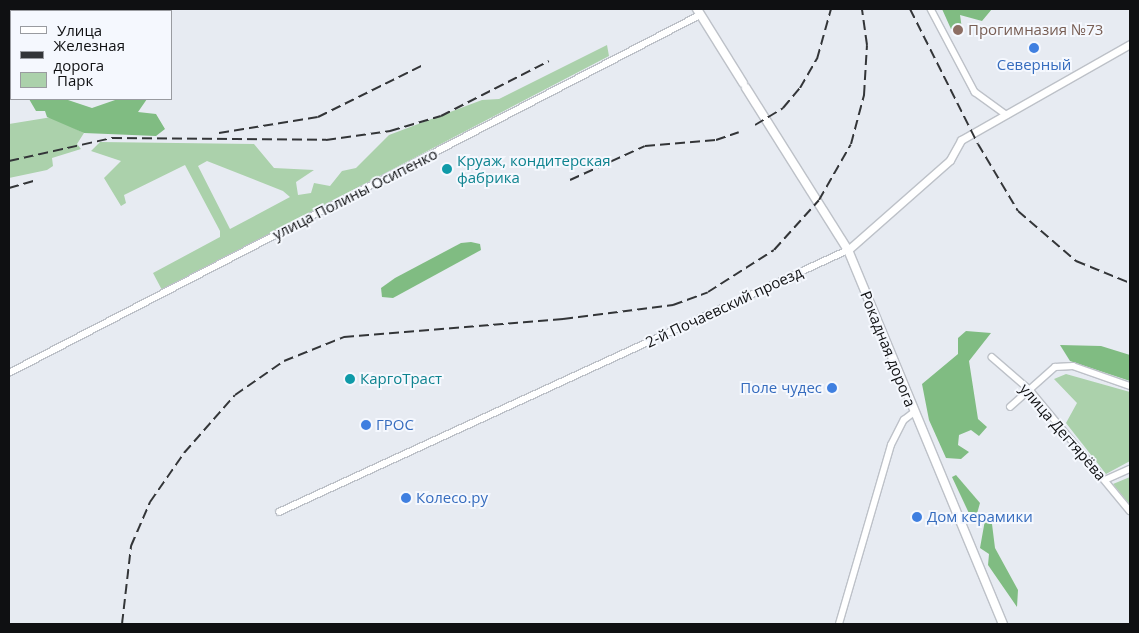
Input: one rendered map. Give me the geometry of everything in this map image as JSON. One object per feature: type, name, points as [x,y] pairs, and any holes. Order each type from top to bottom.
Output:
[{"type":"main road","name":"Рокадная дорога","points":[[699,12],[848,250],[1002,624]]},
{"type":"street","points":[[932,9],[975,92],[1006,115]]},
{"type":"street","name":"улица Полины Осипенко","points":[[9,373],[699,12]]},
{"type":"street","name":"2-й Почаевский проезд","points":[[278,512],[848,250],[950,160],[961,140],[1130,44]]},
{"type":"street","name":"улица Дегтярёва","points":[[992,357],[1030,390],[1130,511]]},
{"type":"street","points":[[1010,407],[1055,367],[1073,366],[1130,386]]},
{"type":"street","points":[[839,624],[891,445],[904,420],[914,413]]},
{"type":"street","points":[[1105,480],[1130,469]]},
{"type":"green space","points":[[942,9],[992,9],[982,21],[960,15],[962,29],[951,29]]},
{"type":"green space","points":[[607,45],[609,56],[162,290],[153,273],[220,237],[220,231],[185,165],[124,195],[126,203],[121,206],[104,178],[121,161],[91,151],[100,142],[254,144],[274,168],[314,170],[296,182],[298,195],[311,193],[314,183],[330,186],[342,171],[356,168],[389,135],[482,100],[499,99]],"holes":[[[207,161],[283,191],[290,197],[230,229],[198,166]]]},
{"type":"green space","points":[[30,100],[68,100],[92,108],[115,100],[146,100],[138,112],[156,114],[165,129],[156,136],[84,133],[47,117],[45,111],[36,111]]},
{"type":"green space","points":[[52,117],[84,133],[77,144],[81,149],[52,158],[53,166],[47,170],[9,178],[9,124]]},
{"type":"green space","points":[[471,242],[480,244],[481,250],[393,298],[382,297],[381,288],[395,278],[461,243]]},
{"type":"green space","points":[[966,331],[991,333],[969,361],[978,419],[987,427],[979,436],[971,430],[959,435],[958,445],[969,452],[961,459],[946,458],[929,420],[922,384],[958,354],[958,338]]},
{"type":"green space","points":[[1060,345],[1101,346],[1130,355],[1130,381],[1070,361]]},
{"type":"green space","points":[[1066,374],[1130,392],[1130,461],[1106,474],[1066,423],[1077,403],[1054,379]]},
{"type":"green space","points":[[956,475],[980,503],[974,524],[952,477]]},
{"type":"green space","points":[[1130,477],[1130,505],[1113,484]]},
{"type":"green space","points":[[985,520],[992,524],[995,548],[1018,590],[1017,607],[988,565],[989,554],[980,548]]},
{"type":"railway","points":[[755,125],[783,108],[800,88],[817,59],[831,9]]},
{"type":"railway","points":[[122,624],[131,546],[150,502],[184,453],[235,395],[284,361],[344,337],[563,319],[673,305],[708,292],[774,250],[819,200],[851,144],[864,95],[867,45],[862,9]]},
{"type":"railway","points":[[910,9],[978,144],[1018,211],[1076,261],[1130,283]]},
{"type":"railway","points":[[9,161],[112,138],[326,140],[390,131],[441,116],[549,61]]},
{"type":"railway","points":[[219,133],[318,117],[423,65]]},
{"type":"railway","points":[[570,180],[645,146],[716,140],[739,132]]},
{"type":"railway","points":[[9,188],[37,180]]},
{"type":"place","name":"Прогимназия №73","points":[[958,30]]},
{"type":"place","name":"Северный","points":[[1034,48]]},
{"type":"place","name":"Круаж, кондитерская фабрика","points":[[447,169]]},
{"type":"place","name":"КаргоТраст","points":[[350,379]]},
{"type":"place","name":"Поле чудес","points":[[832,388]]},
{"type":"place","name":"ГРОС","points":[[366,425]]},
{"type":"place","name":"Колесо.ру","points":[[406,498]]},
{"type":"place","name":"Дом керамики","points":[[917,517]]}]
